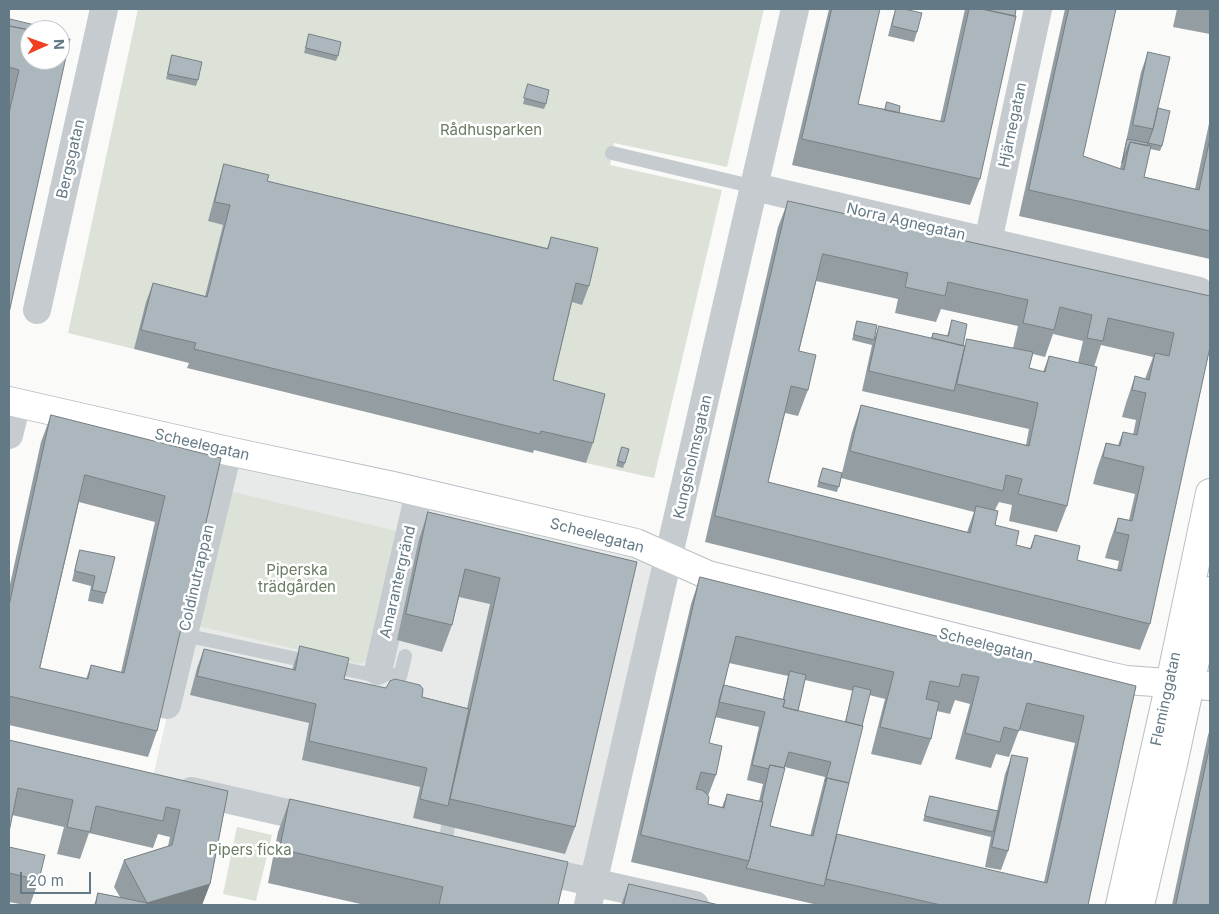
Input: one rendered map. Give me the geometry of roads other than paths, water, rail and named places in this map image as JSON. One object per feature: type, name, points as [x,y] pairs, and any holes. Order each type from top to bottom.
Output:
[{"type":"street","name":"Bergsgatan","points":[[37,310],[104,9]]},
{"type":"street","name":"Kungsholmsgatan","points":[[591,894],[670,558],[795,9]]},
{"type":"street","name":"Hjärnegatan","points":[[988,241],[1038,9]]},
{"type":"street","name":"Norra Agnegatan","points":[[755,186],[1199,291]]},
{"type":"street","name":"Scheelegatan","points":[[13,402],[636,543],[708,576],[1100,674],[1126,680],[1190,684]]},
{"type":"street","points":[[9,435],[13,402]]},
{"type":"street","name":"Coldinutrappan","points":[[167,705],[228,451]]},
{"type":"street","name":"Amarantergränd","points":[[378,671],[419,493]]},
{"type":"street","name":"Fleminggatan","points":[[1120,905],[1190,684],[1210,493]]},
{"type":"street","name":"Fleminggatan","points":[[1140,905],[1173,764],[1210,591]]},
{"type":"street","points":[[168,785],[347,826]]},
{"type":"street","points":[[439,840],[472,855]]},
{"type":"street","points":[[510,864],[591,894],[695,905]]},
{"type":"lane","name":"Norra Agnegatan","points":[[612,153],[755,186]]},
{"type":"lane","points":[[184,635],[368,674],[378,671],[400,676],[405,656]]},
{"type":"park label","name":"Rådhusparken","points":[[491,130]]},
{"type":"park label","name":"Piperska trädgården","points":[[297,578]]},
{"type":"park label","name":"Pipers ficka","points":[[250,850]]}]
